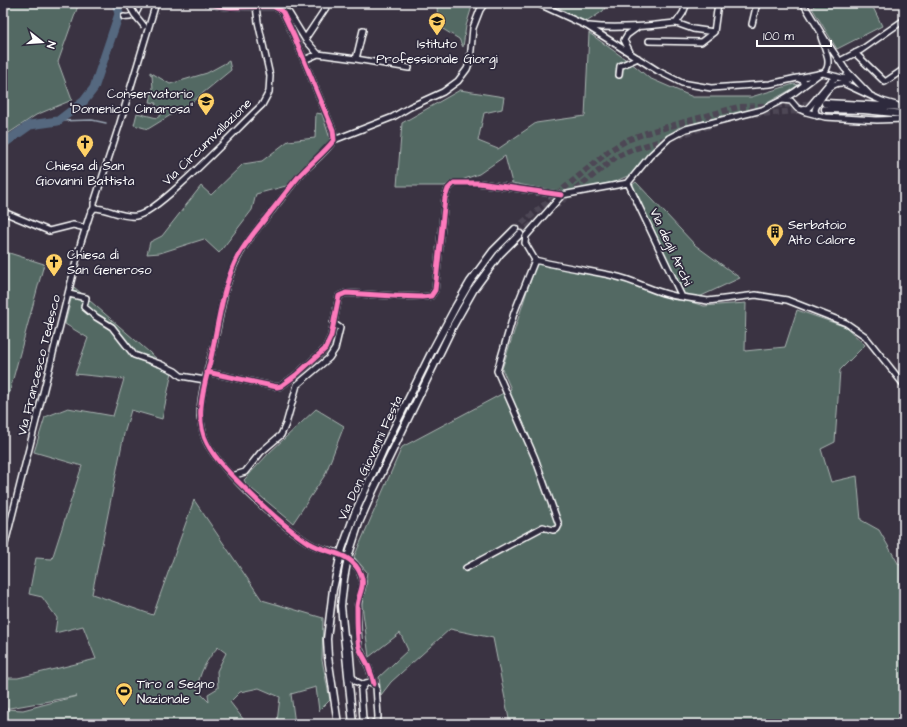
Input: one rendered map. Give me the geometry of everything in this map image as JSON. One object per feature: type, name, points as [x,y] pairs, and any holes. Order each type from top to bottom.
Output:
[{"type":"main road","points":[[902,107],[825,106],[904,114]]},
{"type":"main road","name":"Via Don Giovanni Festa","points":[[338,724],[330,672],[327,639],[333,589],[344,542],[383,450],[456,306],[470,282],[493,251],[515,229]]},
{"type":"main road","name":"Via Don Giovanni Festa","points":[[353,724],[341,606],[348,557],[359,523],[372,493],[459,315],[474,289],[500,254],[520,234]]},
{"type":"street","points":[[128,3],[135,15],[146,28]]},
{"type":"street","points":[[124,17],[131,17],[138,12],[140,3]]},
{"type":"street","name":"Via Francesco Tedesco","points":[[3,552],[86,228],[90,214],[94,208],[94,203],[119,126],[146,28],[156,3]]},
{"type":"street","points":[[209,3],[220,6],[273,6],[289,13],[306,40],[318,54]]},
{"type":"street","points":[[306,40],[329,3]]},
{"type":"street","points":[[335,552],[308,543],[280,521],[232,476],[204,438],[200,416],[207,372],[227,285],[235,262],[242,250],[302,173],[327,150],[334,140],[393,118],[410,107],[443,92],[458,81],[467,69],[470,61],[473,28],[480,10],[485,3]]},
{"type":"street","points":[[537,3],[586,26],[630,52],[671,79],[682,83],[711,88],[770,84],[821,73],[849,80],[845,69]]},
{"type":"street","points":[[676,23],[683,13],[687,3]]},
{"type":"street","points":[[649,41],[701,42],[714,32],[718,3]]},
{"type":"street","points":[[752,24],[757,3]]},
{"type":"street","points":[[804,4],[845,69],[869,94]]},
{"type":"street","name":"Via Circumvallazione","points":[[94,208],[130,216],[136,216],[150,210],[178,186],[262,105],[269,92],[270,76],[258,22],[258,5]]},
{"type":"street","points":[[282,11],[333,130],[334,140]]},
{"type":"street","points":[[840,61],[855,53],[904,20]]},
{"type":"street","points":[[586,26],[604,28],[676,23],[693,29],[714,32]]},
{"type":"street","points":[[630,52],[624,40],[627,35],[640,26]]},
{"type":"street","points":[[356,59],[363,30]]},
{"type":"street","points":[[207,372],[278,387],[281,386],[325,350],[331,336],[339,296],[346,293],[422,297],[431,296],[436,290],[445,198],[448,189],[454,183],[479,183],[562,195],[628,183],[650,156],[669,138],[686,129],[762,110],[795,92],[826,70],[828,64],[819,30]]},
{"type":"street","points":[[855,53],[885,82],[904,69]]},
{"type":"street","points":[[304,60],[318,54],[409,68]]},
{"type":"street","points":[[619,75],[620,66],[638,58]]},
{"type":"street","points":[[801,110],[807,109],[831,81],[838,77]]},
{"type":"street","points":[[797,78],[804,81],[804,85]]},
{"type":"street","points":[[817,116],[815,110],[816,107],[826,92],[835,84],[843,83],[882,101],[902,107]]},
{"type":"street","points":[[794,104],[793,99],[795,92]]},
{"type":"street","points":[[782,100],[787,100],[801,110],[817,116],[877,120],[904,119]]},
{"type":"street","name":"Via degli Archi","points":[[628,183],[682,297],[708,302],[756,295],[787,300],[846,323],[865,336],[904,385]]},
{"type":"street","points":[[562,195],[526,236],[526,243],[535,260],[558,266],[616,276],[670,296],[682,297]]},
{"type":"street","points":[[3,215],[6,213],[49,231],[73,225],[86,228]]},
{"type":"street","points":[[466,568],[543,527],[553,530],[557,529],[559,525],[535,458],[496,371],[514,313],[535,260]]},
{"type":"street","points":[[69,294],[86,298],[84,307],[112,327],[134,355],[175,371],[181,376],[206,380]]},
{"type":"street","points":[[232,476],[245,472],[261,452],[281,435],[286,424],[297,385],[329,358],[335,349],[340,328],[333,323]]},
{"type":"street","points":[[352,561],[359,570],[363,582],[357,606],[359,647],[370,668],[377,690],[378,717],[376,723]]},
{"type":"street","points":[[342,626],[350,652],[352,676],[356,681],[364,685]]},
{"type":"street","points":[[366,724],[363,719],[361,690],[366,683],[374,684]]},
{"type":"green space","points":[[3,3],[79,3],[58,62],[72,100],[36,115],[3,137]]},
{"type":"green space","points":[[435,3],[473,3],[466,26],[463,47],[459,39],[438,26],[437,4]]},
{"type":"green space","points":[[551,3],[608,3],[603,11],[585,23]]},
{"type":"green space","points":[[817,3],[871,3],[882,26],[837,49],[812,8]]},
{"type":"green space","points":[[589,33],[649,78],[693,97],[751,97],[794,84],[799,85],[755,110],[711,119],[678,128],[658,145],[632,174],[614,182],[565,193],[512,183],[505,156],[479,174],[444,186],[397,186],[402,123],[460,90],[504,97],[502,109],[484,113],[478,141],[498,149],[536,123],[585,116]]},
{"type":"green space","points":[[229,61],[231,70],[192,102],[148,129],[134,125],[137,113],[157,118],[166,111],[155,107],[156,103],[150,102],[153,89],[152,75],[150,72],[170,84],[207,73]]},
{"type":"green space","points":[[316,113],[322,114],[331,142],[286,186],[256,194],[252,210],[219,253],[204,239],[160,253],[147,254],[150,242],[162,236],[201,186],[211,195],[243,164],[262,161],[288,141],[315,138]]},
{"type":"green space","points":[[636,182],[695,245],[740,278],[699,297],[684,295],[631,186]]},
{"type":"green space","points":[[3,251],[44,264],[3,416]]},
{"type":"green space","points":[[536,263],[614,279],[704,306],[746,303],[745,351],[785,347],[797,310],[846,327],[865,345],[840,370],[835,442],[821,449],[831,482],[857,476],[861,520],[879,530],[899,565],[904,562],[904,724],[510,724],[493,638],[450,629],[391,682],[381,695],[379,677],[408,650],[400,633],[369,657],[362,605],[367,572],[354,557],[402,447],[511,389],[502,369]]},
{"type":"green space","points":[[74,287],[172,372],[162,419],[131,410],[124,434],[92,594],[153,615],[194,500],[262,600],[323,618],[322,660],[330,700],[319,711],[316,687],[291,694],[295,724],[273,724],[277,722],[280,697],[259,688],[240,692],[230,702],[247,724],[3,724],[3,678],[18,678],[96,659],[83,626],[55,633],[57,618],[42,597],[29,594],[36,558],[52,559],[82,466],[34,452],[45,417],[68,408],[113,416],[124,379],[75,374],[88,338],[65,324]],"holes":[[[218,647],[226,653],[217,671],[218,688],[208,694],[209,702],[197,690],[204,667],[210,656]],[[77,696],[23,710],[4,709]]]},
{"type":"green space","points":[[316,409],[344,426],[325,475],[293,523],[247,485],[244,480],[270,452]]},
{"type":"waterway","points":[[3,144],[30,125],[58,121],[84,101],[94,88],[119,14],[116,3]]},
{"type":"waterway","points":[[58,121],[92,120],[106,123]]},
{"type":"tunnel","points":[[515,229],[609,151],[627,140],[646,133],[738,107],[825,103]]},
{"type":"tunnel","points":[[746,115],[825,109]]},
{"type":"tunnel","points":[[548,212],[616,157],[634,149],[716,124]]},
{"type":"tunnel","points":[[520,234],[539,219]]},
{"type":"cycle path","points":[[207,3],[231,7],[273,6],[282,11],[333,130],[334,140],[305,170],[247,242],[230,273],[223,298],[201,402],[201,423],[203,433],[207,443],[224,467],[277,519],[309,543],[348,559],[358,569],[362,580],[362,588],[357,607],[358,643],[368,665],[374,684]]},
{"type":"cycle path","points":[[207,372],[277,387],[281,386],[296,375],[325,349],[331,336],[339,296],[346,293],[422,297],[431,296],[435,290],[445,198],[448,189],[454,183],[479,183],[562,195]]},
{"type":"place","name":"Istituto Professionale Giorgi","points":[[437,36]]},
{"type":"place","name":"Conservatorio \"Domenico Cimarosa\"","points":[[206,116]]},
{"type":"place","name":"Chiesa di San Giovanni Battista","points":[[85,158]]},
{"type":"place","name":"Serbatoio Alto Calore","points":[[775,247]]},
{"type":"place","name":"Chiesa di San Generoso","points":[[54,277]]},
{"type":"place","name":"Tiro a Segno Nazionale","points":[[124,706]]}]
